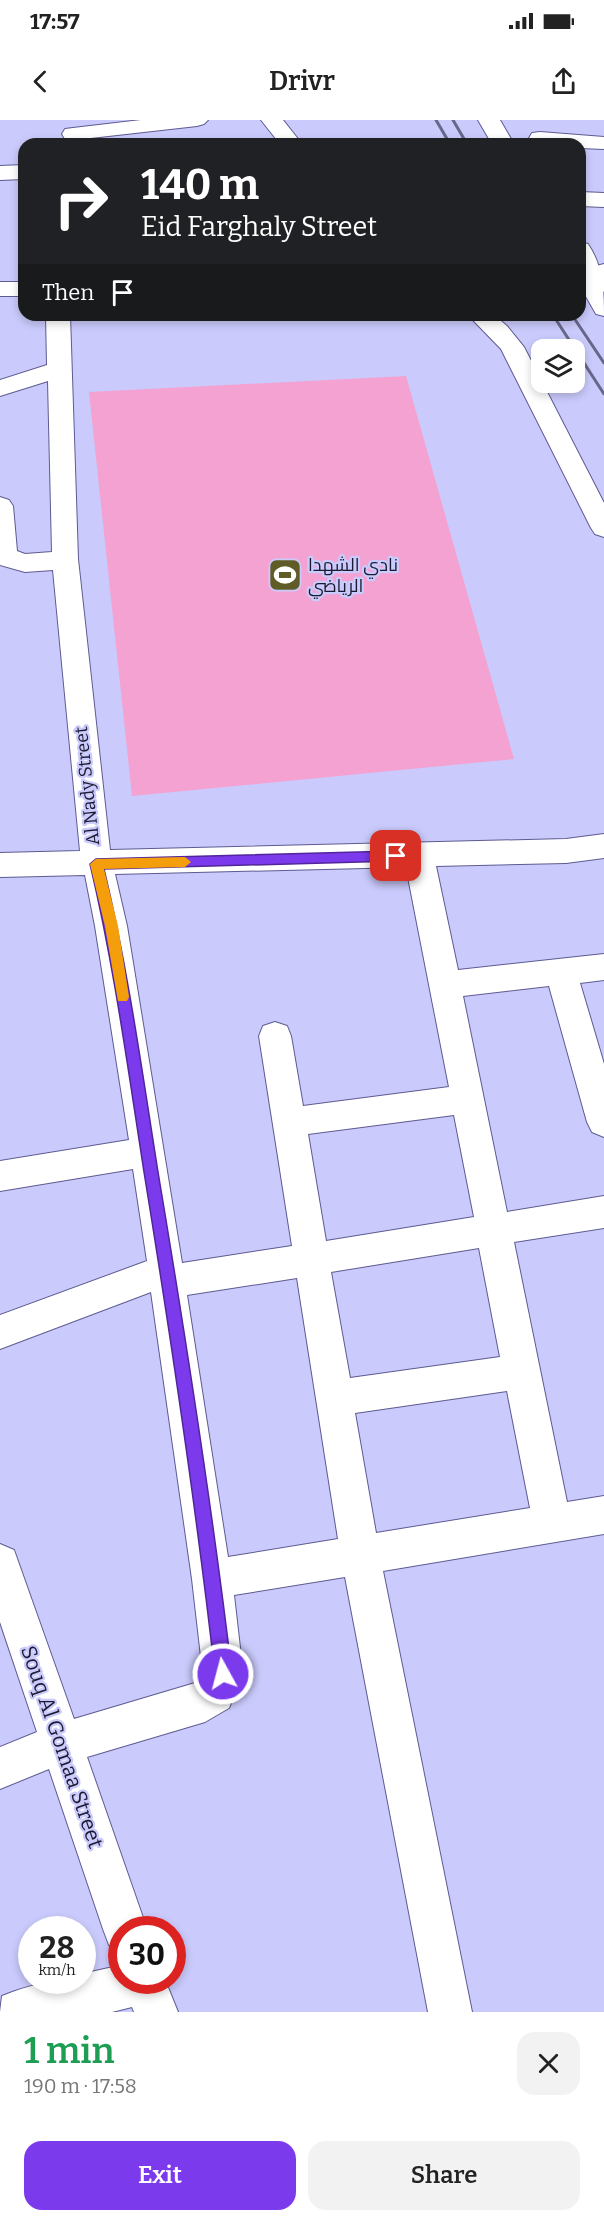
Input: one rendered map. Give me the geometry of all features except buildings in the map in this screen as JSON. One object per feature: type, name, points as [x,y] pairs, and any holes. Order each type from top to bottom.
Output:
[{"type":"street","points":[[72,133],[197,120]]},
{"type":"street","points":[[272,120],[286,138]]},
{"type":"street","points":[[489,120],[500,138]]},
{"type":"street","points":[[541,134],[569,138]]},
{"type":"street","points":[[586,140],[604,143]]},
{"type":"street","points":[[0,173],[18,172]]},
{"type":"street","points":[[586,199],[604,200]]},
{"type":"street","points":[[586,261],[597,290]]},
{"type":"street","points":[[0,289],[18,289]]},
{"type":"street","name":"Al Nady Street","points":[[58,321],[65,559],[92,838],[111,926],[168,1276],[212,1579],[223,1674],[215,1694],[205,1701],[60,1744]]},
{"type":"street","points":[[487,321],[512,346],[604,528]]},
{"type":"street","points":[[0,388],[58,370]]},
{"type":"street","points":[[0,506],[4,555],[17,562],[28,563],[65,559]]},
{"type":"street","points":[[0,865],[566,852],[604,846]]},
{"type":"street","points":[[566,852],[604,859]]},
{"type":"street","points":[[419,855],[552,1524]]},
{"type":"street","points":[[445,985],[604,967]]},
{"type":"street","points":[[561,972],[599,1086],[604,1122]]},
{"type":"street","points":[[275,1036],[360,1555],[450,2012]]},
{"type":"street","points":[[289,1122],[468,1100]]},
{"type":"street","points":[[0,1176],[148,1152]]},
{"type":"street","points":[[0,1332],[168,1276],[312,1258],[604,1212]]},
{"type":"street","points":[[335,1398],[521,1371]]},
{"type":"street","points":[[212,1579],[604,1515]]},
{"type":"street","name":"Souq Al Gomaa Street","points":[[0,1566],[120,1916]]},
{"type":"street","points":[[0,1768],[60,1744]]},
{"type":"street","points":[[18,2012],[129,1994]]},
{"type":"shaded area","name":"نادي الشهدا الرياضي","points":[[406,376],[514,759],[132,796],[89,392]]},
{"type":"railway","points":[[436,120],[446,138]]},
{"type":"railway","points":[[453,120],[464,138]]},
{"type":"railway","points":[[557,321],[604,394]]},
{"type":"railway","points":[[576,321],[604,363]]},
{"type":"slow traffic","points":[[123,997],[111,926],[96,864],[185,862]]},
{"type":"place","name":"نادي الشهدا الرياضي","points":[[285,575]]},
{"type":"route","points":[[223,1674],[212,1579],[167,1270],[111,926],[96,864],[396,856]]}]
